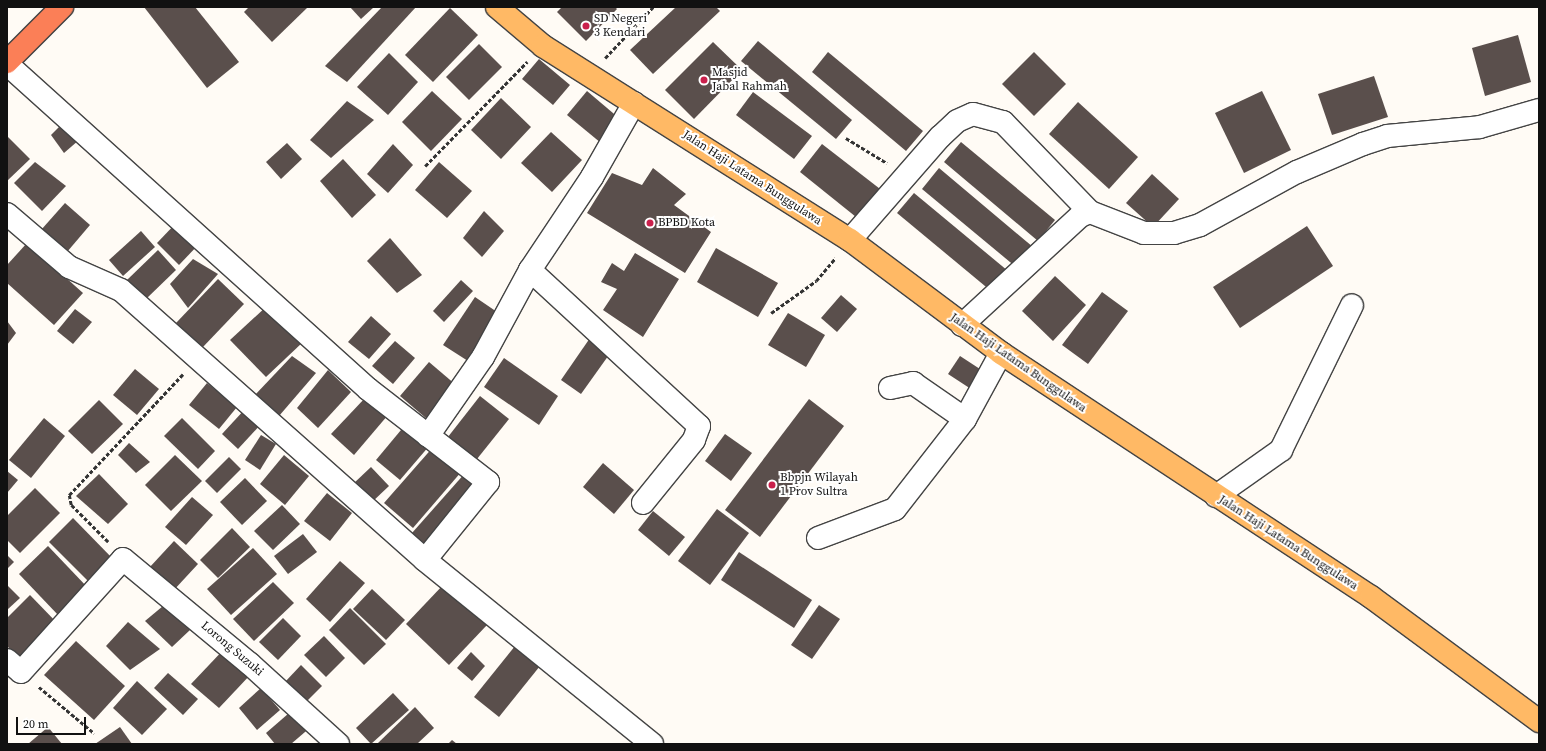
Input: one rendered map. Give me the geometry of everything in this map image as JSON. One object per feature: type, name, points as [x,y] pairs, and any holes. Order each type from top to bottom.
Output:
[{"type":"highway","points":[[7,63],[62,7]]},
{"type":"main road","name":"Jalan Haji Latama Bunggulawa","points":[[497,7],[543,46],[850,240],[1001,353],[1371,597],[1539,721]]},
{"type":"street","points":[[7,63],[306,334],[428,436],[488,482],[425,560]]},
{"type":"street","points":[[428,436],[472,375],[530,270],[581,194],[634,103]]},
{"type":"street","points":[[850,240],[906,174],[956,121],[973,114],[1003,122],[1090,212],[1144,233],[1174,233],[1200,224],[1297,172],[1363,144],[1387,136],[1480,127],[1539,110]]},
{"type":"street","points":[[962,325],[1080,216],[1090,212]]},
{"type":"street","points":[[7,214],[69,266],[121,290],[198,360],[425,560],[652,744]]},
{"type":"street","points":[[530,270],[699,426],[694,440],[643,503]]},
{"type":"street","points":[[1216,496],[1281,450],[1352,305]]},
{"type":"street","points":[[818,538],[896,509],[965,419],[1001,353]]},
{"type":"street","points":[[890,388],[912,383],[965,419]]},
{"type":"street","points":[[14,666],[123,559]]},
{"type":"street","name":"Lorong Suzuki","points":[[123,559],[250,664],[338,744]]},
{"type":"path","points":[[589,75],[653,7]]},
{"type":"path","points":[[425,166],[543,46]]},
{"type":"path","points":[[846,138],[906,174]]},
{"type":"path","points":[[771,313],[816,281],[850,240]]},
{"type":"path","points":[[123,559],[71,505],[69,495],[96,463],[198,360]]},
{"type":"path","points":[[14,666],[94,733]]},
{"type":"building","points":[[144,7],[195,7],[239,62],[207,88]]},
{"type":"building","points":[[249,7],[308,7],[272,42],[244,12]]},
{"type":"building","points":[[350,7],[374,7],[361,19]]},
{"type":"building","points":[[382,7],[416,7],[347,82],[325,66]]},
{"type":"building","name":"SD Negeri 3 Kendari","points":[[562,7],[615,7],[617,9],[586,41],[557,12]]},
{"type":"building","points":[[676,7],[716,7],[720,11],[653,74],[630,50]]},
{"type":"building","points":[[450,8],[478,35],[433,82],[405,55]]},
{"type":"building","points":[[1518,35],[1531,82],[1485,96],[1472,48]]},
{"type":"building","points":[[758,41],[852,120],[836,139],[741,61]]},
{"type":"building","name":"Masjid Jabal Rahmah","points":[[713,42],[742,70],[694,119],[665,90]]},
{"type":"building","points":[[479,44],[502,67],[469,100],[446,77]]},
{"type":"building","points":[[828,52],[923,131],[906,151],[812,72]]},
{"type":"building","points":[[1034,52],[1066,84],[1034,116],[1002,84]]},
{"type":"building","points":[[389,53],[418,82],[388,115],[357,87]]},
{"type":"building","points":[[539,59],[570,85],[553,105],[522,79]]},
{"type":"building","points":[[1374,76],[1388,117],[1332,135],[1318,94]]},
{"type":"building","points":[[432,91],[462,119],[431,151],[402,122]]},
{"type":"building","points":[[587,91],[620,119],[601,143],[567,115]]},
{"type":"building","points":[[1262,91],[1291,150],[1244,173],[1215,113]]},
{"type":"building","points":[[753,92],[812,136],[794,159],[736,115]]},
{"type":"building","points":[[501,98],[531,127],[501,159],[471,130]]},
{"type":"building","points":[[347,101],[374,120],[331,158],[310,140]]},
{"type":"building","points":[[1078,102],[1138,157],[1109,189],[1049,134]]},
{"type":"building","points":[[65,121],[79,140],[64,153],[51,135]]},
{"type":"building","points":[[551,132],[582,160],[552,192],[521,163]]},
{"type":"building","points":[[7,136],[30,159],[7,181]]},
{"type":"building","points":[[961,142],[1055,220],[1038,241],[944,162]]},
{"type":"building","points":[[287,143],[302,159],[281,179],[266,162]]},
{"type":"building","points":[[393,144],[413,165],[388,193],[367,174]]},
{"type":"building","points":[[822,144],[884,192],[861,221],[800,172]]},
{"type":"building","points":[[343,159],[376,195],[352,218],[320,181]]},
{"type":"building","points":[[35,162],[66,186],[42,211],[14,183]]},
{"type":"building","points":[[439,162],[472,191],[447,218],[415,190]]},
{"type":"building","name":"BPBD Kota","points":[[653,168],[686,194],[674,205],[711,232],[685,273],[587,213],[612,173],[642,185]]},
{"type":"building","points":[[939,168],[1033,247],[1016,267],[922,189]]},
{"type":"building","points":[[1152,174],[1179,199],[1153,227],[1126,203]]},
{"type":"building","points":[[914,193],[1008,271],[991,291],[897,213]]},
{"type":"building","points":[[65,203],[90,225],[67,252],[41,230]]},
{"type":"building","points":[[484,211],[504,231],[482,257],[463,238]]},
{"type":"building","points":[[178,221],[200,243],[179,265],[157,243]]},
{"type":"building","points":[[1307,226],[1333,266],[1240,328],[1213,287]]},
{"type":"building","points":[[141,231],[155,247],[123,276],[109,260]]},
{"type":"building","points":[[390,238],[422,275],[397,293],[367,261]]},
{"type":"building","points":[[27,243],[83,293],[54,325],[7,283],[7,265]]},
{"type":"building","points":[[716,248],[778,283],[758,317],[697,282]]},
{"type":"building","points":[[158,250],[176,270],[146,299],[127,280]]},
{"type":"building","name":"BPBD Kota","points":[[635,253],[679,279],[643,337],[603,310],[617,289],[601,282],[612,263],[624,271]]},
{"type":"building","points":[[193,259],[218,274],[188,308],[170,284]]},
{"type":"building","points":[[1055,276],[1086,305],[1053,341],[1022,311]]},
{"type":"building","points":[[218,279],[244,304],[202,348],[176,323]]},
{"type":"building","points":[[461,280],[473,291],[444,322],[433,311]]},
{"type":"building","points":[[1102,292],[1128,311],[1088,364],[1062,345]]},
{"type":"building","points":[[841,295],[857,309],[837,332],[821,318]]},
{"type":"building","points":[[475,297],[500,314],[468,361],[443,345]]},
{"type":"building","points":[[268,305],[303,342],[266,377],[230,340]]},
{"type":"building","points":[[75,309],[92,322],[73,344],[57,331]]},
{"type":"building","points":[[788,313],[825,335],[806,367],[768,345]]},
{"type":"building","points":[[371,316],[391,334],[369,359],[348,342]]},
{"type":"building","points":[[7,321],[16,333],[7,345]]},
{"type":"building","points":[[590,338],[611,352],[581,394],[561,380]]},
{"type":"building","points":[[395,341],[415,358],[393,384],[372,366]]},
{"type":"building","points":[[292,356],[316,373],[279,416],[254,396]]},
{"type":"building","points":[[960,356],[983,371],[971,389],[948,374]]},
{"type":"building","points":[[504,358],[558,396],[539,425],[484,387]]},
{"type":"building","points":[[429,362],[456,385],[427,419],[400,396]]},
{"type":"building","points":[[135,369],[159,389],[137,415],[113,395]]},
{"type":"building","points":[[328,370],[351,392],[318,428],[297,408]]},
{"type":"building","points":[[207,383],[237,407],[219,429],[189,405]]},
{"type":"building","points":[[480,396],[509,419],[473,464],[444,442]]},
{"type":"building","points":[[365,398],[388,415],[354,455],[331,434]]},
{"type":"building","name":"Bbpjn Wilayah 1 Prov Sultra","points":[[809,399],[844,426],[760,537],[725,510]]},
{"type":"building","points":[[99,400],[123,424],[92,454],[68,431]]},
{"type":"building","points":[[246,408],[262,423],[238,449],[222,434]]},
{"type":"building","points":[[44,418],[65,436],[31,478],[9,460]]},
{"type":"building","points":[[182,418],[215,451],[198,469],[164,436]]},
{"type":"building","points":[[406,424],[430,445],[400,480],[376,460]]},
{"type":"building","points":[[725,434],[752,453],[731,481],[705,461]]},
{"type":"building","points":[[261,435],[276,444],[260,470],[245,460]]},
{"type":"building","points":[[129,443],[150,462],[136,473],[118,455]]},
{"type":"building","points":[[434,446],[462,471],[413,528],[384,503]]},
{"type":"building","points":[[175,455],[202,481],[171,511],[145,485]]},
{"type":"building","points":[[284,455],[309,476],[285,505],[260,484]]},
{"type":"building","points":[[229,457],[241,469],[217,493],[205,481]]},
{"type":"building","points":[[603,463],[634,490],[614,514],[583,487]]},
{"type":"building","points":[[371,467],[389,486],[371,503],[353,484]]},
{"type":"building","points":[[7,471],[18,480],[7,493]]},
{"type":"building","points":[[466,472],[483,487],[430,548],[412,533]]},
{"type":"building","points":[[99,474],[128,504],[108,524],[76,496]]},
{"type":"building","points":[[245,478],[267,501],[242,525],[220,502]]},
{"type":"building","points":[[35,488],[60,513],[20,553],[7,540],[7,516]]},
{"type":"building","points":[[327,493],[352,513],[330,541],[304,521]]},
{"type":"building","points":[[192,497],[213,515],[186,545],[165,527]]},
{"type":"building","points":[[282,505],[300,524],[273,550],[254,531]]},
{"type":"building","points":[[717,509],[749,533],[710,585],[678,561]]},
{"type":"building","points":[[653,511],[685,537],[669,556],[638,530]]},
{"type":"building","points":[[73,518],[114,560],[90,583],[49,542]]},
{"type":"building","points":[[232,528],[250,547],[218,578],[200,560]]},
{"type":"building","points":[[303,534],[317,552],[288,574],[274,556]]},
{"type":"building","points":[[174,541],[198,564],[173,591],[149,568]]},
{"type":"building","points":[[48,546],[89,589],[59,616],[19,574]]},
{"type":"building","points":[[253,548],[277,574],[231,615],[207,589]]},
{"type":"building","points":[[739,552],[812,600],[794,628],[721,580]]},
{"type":"building","points":[[7,555],[14,562],[7,569]]},
{"type":"building","points":[[340,561],[365,583],[330,622],[306,599]]},
{"type":"building","points":[[273,582],[294,603],[254,641],[233,619]]},
{"type":"building","points":[[444,584],[487,625],[449,665],[406,624]]},
{"type":"building","points":[[7,585],[20,598],[7,610]]},
{"type":"building","points":[[372,589],[405,620],[386,640],[353,609]]},
{"type":"building","points":[[30,595],[60,626],[23,662],[7,646],[7,618]]},
{"type":"building","points":[[819,605],[840,619],[812,659],[791,645]]},
{"type":"building","points":[[163,606],[190,630],[172,647],[145,621]]},
{"type":"building","points":[[350,608],[386,644],[364,665],[329,630]]},
{"type":"building","points":[[283,618],[301,636],[278,660],[259,642]]},
{"type":"building","points":[[128,622],[160,649],[130,670],[106,646]]},
{"type":"building","points":[[324,636],[345,658],[326,677],[304,655]]},
{"type":"building","points":[[76,641],[125,686],[94,720],[44,675]]},
{"type":"building","points":[[519,641],[544,661],[499,717],[474,697]]},
{"type":"building","points":[[227,646],[252,673],[219,708],[191,684]]},
{"type":"building","points":[[471,652],[485,666],[472,681],[457,668]]},
{"type":"building","points":[[301,665],[322,686],[306,702],[285,682]]},
{"type":"building","points":[[168,673],[198,699],[183,715],[154,688]]},
{"type":"building","points":[[137,681],[167,709],[142,735],[113,708]]},
{"type":"building","points":[[261,688],[280,710],[257,730],[239,708]]},
{"type":"building","points":[[393,693],[409,710],[371,744],[356,728]]},
{"type":"building","points":[[296,707],[312,726],[291,744],[275,744],[266,733]]},
{"type":"building","points":[[415,707],[434,728],[417,744],[377,744]]},
{"type":"building","points":[[48,727],[62,744],[28,744]]},
{"type":"building","points":[[120,727],[132,744],[95,744]]},
{"type":"building","points":[[452,740],[457,744],[448,744]]},
{"type":"place","name":"SD Negeri 3 Kendari","points":[[586,26]]},
{"type":"place","name":"Masjid Jabal Rahmah","points":[[704,80]]},
{"type":"place","name":"BPBD Kota","points":[[650,223]]},
{"type":"place","name":"Bbpjn Wilayah 1 Prov Sultra","points":[[772,485]]}]
